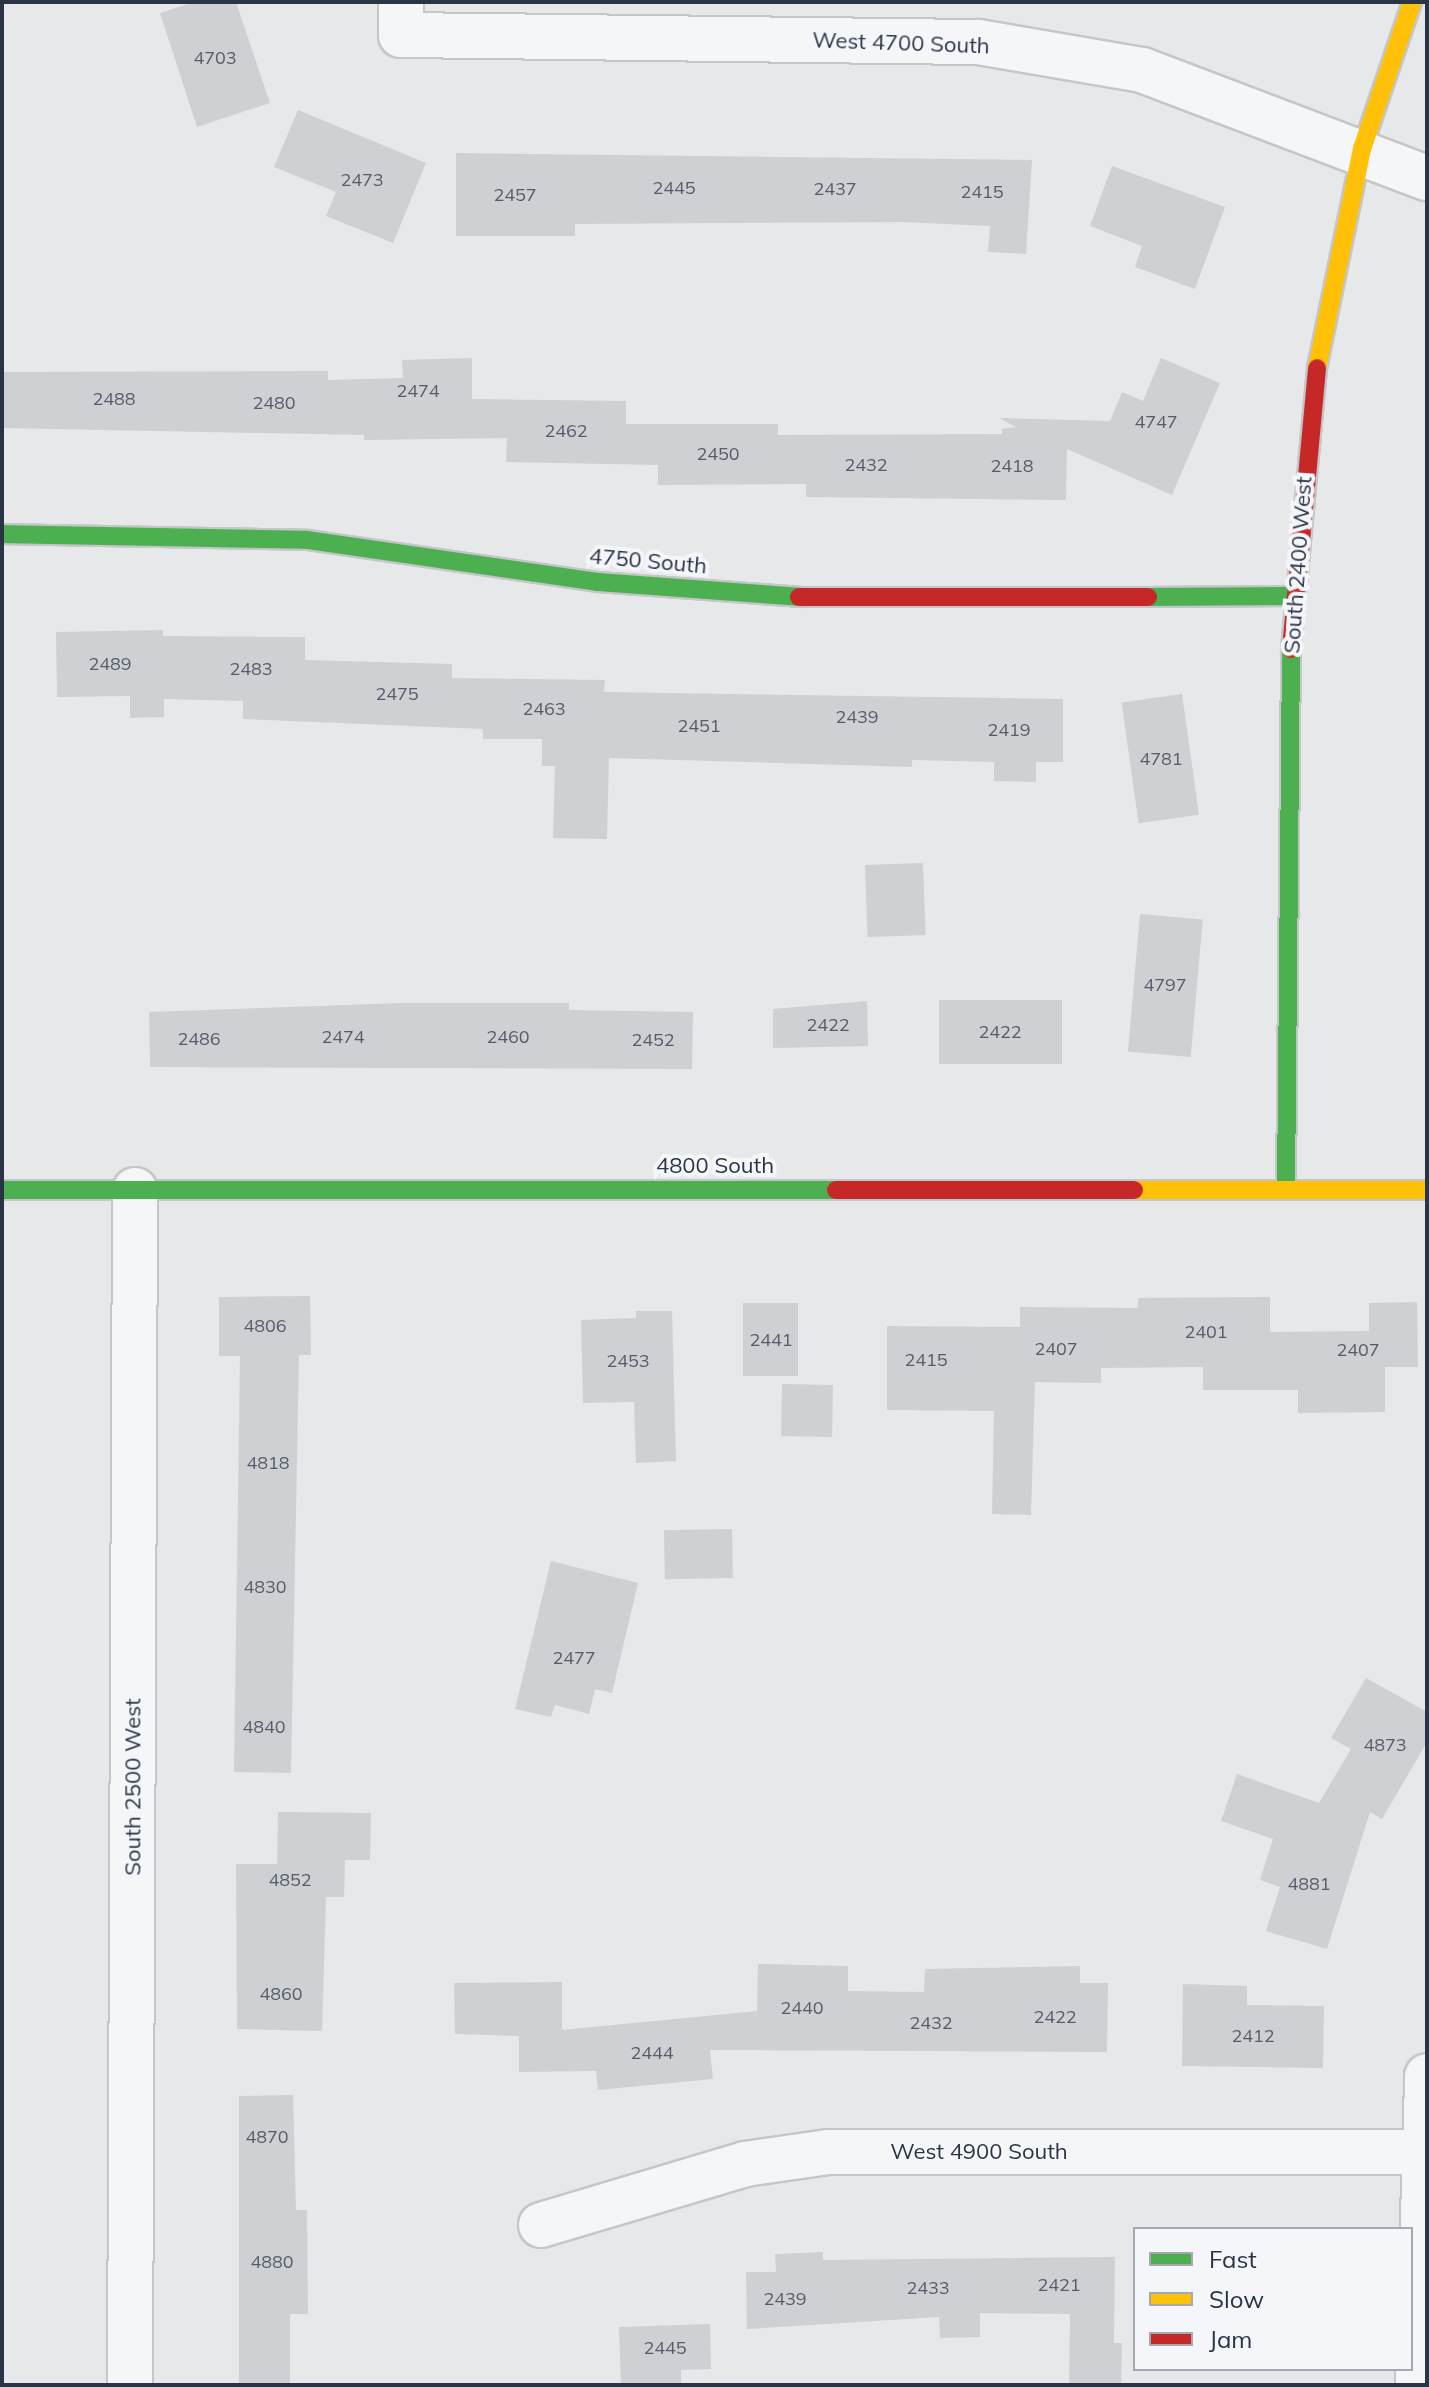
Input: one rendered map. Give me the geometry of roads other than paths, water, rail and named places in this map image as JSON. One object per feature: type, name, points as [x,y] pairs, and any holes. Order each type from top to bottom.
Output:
[{"type":"street","name":"South 2400 West","points":[[1286,1190],[1292,596],[1315,379],[1362,149],[1412,2]]},
{"type":"street","name":"West 4700 South","points":[[401,19],[978,42],[1142,70],[1362,149],[1427,178]]},
{"type":"street","name":"4750 South","points":[[2,534],[307,540],[597,582],[811,598],[1292,596]]},
{"type":"street","name":"4800 South","points":[[2,1190],[1427,1190]]},
{"type":"street","name":"South 2500 West","points":[[130,2385],[135,1190]]},
{"type":"street","points":[[1418,2385],[1427,2076]]},
{"type":"street","name":"West 4900 South","points":[[541,2225],[745,2164],[828,2152],[1424,2152]]}]
